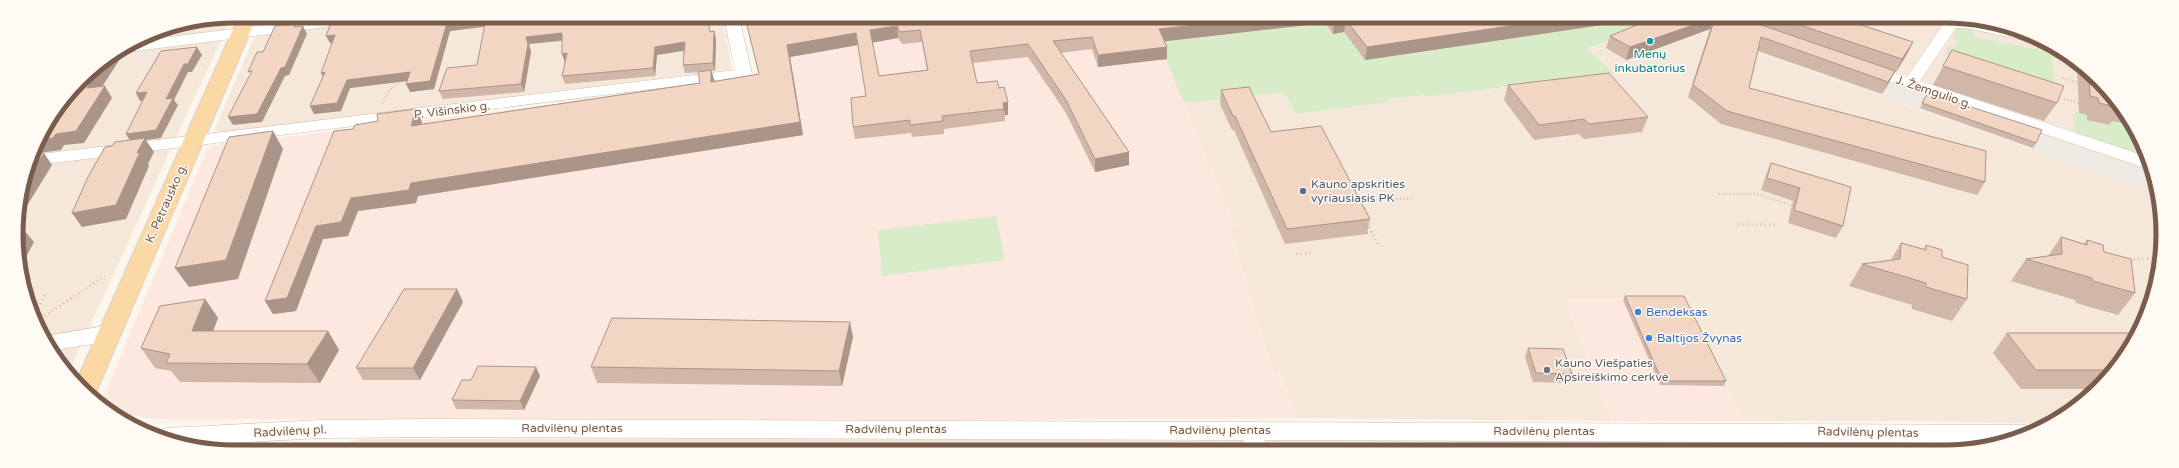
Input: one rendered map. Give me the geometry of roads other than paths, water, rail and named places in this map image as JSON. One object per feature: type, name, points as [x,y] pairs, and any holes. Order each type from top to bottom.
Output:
[{"type":"main road","name":"K. Petrausko g.","points":[[87,385],[245,23]]},
{"type":"street","points":[[137,47],[321,23]]},
{"type":"street","name":"P. Višinskio g.","points":[[36,160],[744,74],[732,23]]},
{"type":"street","points":[[1910,84],[1951,23]]},
{"type":"street","points":[[1982,26],[2002,30]]},
{"type":"street","name":"J. Žemgulio g.","points":[[1852,63],[1910,84],[2143,161]]},
{"type":"street","points":[[53,343],[111,333]]},
{"type":"street","name":"Radvilėnų pl.","points":[[174,437],[322,429],[414,428]]},
{"type":"street","name":"Radvilėnų plentas","points":[[414,428],[1254,441],[2013,434]]},
{"type":"place","name":"Menų inkubatorius","points":[[1650,41]]},
{"type":"place","name":"Kauno apskrities vyriausiasis PK","points":[[1303,191]]},
{"type":"place","name":"Bendeksas","points":[[1638,312]]},
{"type":"place","name":"Baltijos Žvynas","points":[[1649,338]]},
{"type":"place","name":"Kauno Viešpaties Apsireiškimo cerkvė","points":[[1547,370]]}]
